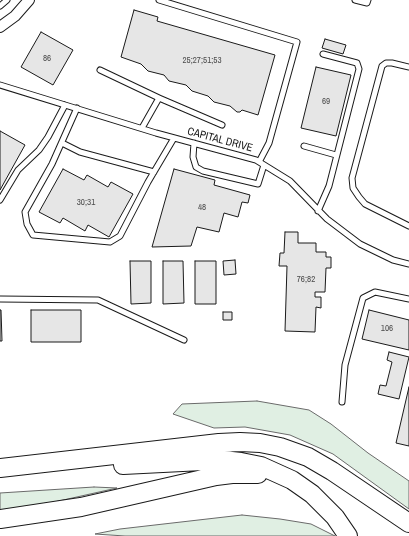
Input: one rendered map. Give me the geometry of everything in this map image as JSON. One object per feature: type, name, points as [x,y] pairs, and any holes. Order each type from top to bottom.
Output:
[{"type":"highway","points":[[0,468],[219,443],[260,443],[280,447],[308,457],[332,471],[409,523]]},
{"type":"highway","points":[[0,473],[213,460],[232,461],[261,466],[292,480],[312,494],[336,517],[348,536]]},
{"type":"highway","points":[[0,519],[81,507],[216,476],[242,473],[271,477],[291,484],[311,495],[336,517]]},
{"type":"street","points":[[0,27],[18,13],[29,0]]},
{"type":"lane","points":[[0,6],[7,0]]},
{"type":"lane","points":[[159,0],[297,42],[269,143],[261,163],[258,184],[203,171],[196,167],[193,157],[194,143]]},
{"type":"lane","points":[[355,0],[367,3],[368,0]]},
{"type":"lane","points":[[318,211],[329,186],[359,67],[357,63],[323,54]]},
{"type":"lane","points":[[409,67],[392,63],[386,63],[382,66],[352,178],[353,188],[365,204],[409,226]]},
{"type":"lane","points":[[100,70],[159,98],[222,125]]},
{"type":"lane","name":"CAPITAL DRIVE","points":[[0,84],[174,138],[261,163],[290,181],[318,211],[360,244],[393,260],[409,264]]},
{"type":"lane","points":[[142,128],[159,98]]},
{"type":"lane","points":[[0,200],[18,170],[39,150],[65,105]]},
{"type":"lane","points":[[77,108],[62,144],[25,212],[27,224],[33,235],[110,242],[120,236],[174,138]]},
{"type":"lane","points":[[62,144],[80,152],[154,172]]},
{"type":"lane","points":[[304,146],[336,155]]},
{"type":"lane","points":[[342,402],[345,365],[363,298],[375,292],[409,299]]},
{"type":"lane","points":[[0,300],[98,300],[184,340]]},
{"type":"green space","points":[[257,401],[309,410],[331,424],[368,453],[409,481],[409,509],[333,454],[290,435],[245,427],[214,428],[173,414],[182,404]]},
{"type":"green space","points":[[94,487],[117,488],[32,507],[0,512],[0,493]]},
{"type":"green space","points":[[242,515],[311,524],[335,536],[125,536],[95,534],[120,529]]},
{"type":"building","points":[[134,10],[158,17],[157,21],[275,55],[258,115],[242,110],[237,112],[230,106],[214,102],[208,96],[192,91],[186,85],[169,81],[164,75],[148,71],[141,64],[121,57]]},
{"type":"building","points":[[41,32],[73,50],[53,85],[21,67]]},
{"type":"building","points":[[325,39],[346,45],[343,54],[322,48]]},
{"type":"building","points":[[316,67],[351,75],[336,136],[301,128]]},
{"type":"building","points":[[0,131],[25,145],[0,190]]},
{"type":"building","points":[[63,169],[84,180],[87,175],[108,187],[111,182],[133,194],[109,237],[88,225],[85,231],[63,218],[60,223],[39,212]]},
{"type":"building","points":[[174,169],[215,180],[214,185],[250,195],[248,203],[242,202],[238,217],[224,213],[219,232],[197,227],[191,246],[152,247]]},
{"type":"building","points":[[285,232],[298,232],[298,243],[316,243],[316,252],[326,252],[326,257],[331,257],[331,268],[326,268],[325,292],[315,292],[315,297],[321,297],[321,308],[316,307],[315,332],[285,331],[287,266],[279,266],[280,253],[284,253]]},
{"type":"building","points":[[235,260],[236,274],[224,275],[223,261]]},
{"type":"building","points":[[130,261],[151,261],[151,303],[131,304]]},
{"type":"building","points":[[163,261],[183,261],[184,303],[163,304]]},
{"type":"building","points":[[195,261],[216,261],[216,304],[195,304]]},
{"type":"building","points":[[1,310],[2,341],[0,341]]},
{"type":"building","points":[[31,310],[81,310],[81,342],[31,342]]},
{"type":"building","points":[[369,310],[409,320],[409,350],[362,339]]},
{"type":"building","points":[[223,312],[232,312],[232,320],[223,320]]},
{"type":"building","points":[[389,352],[409,357],[399,399],[378,394],[380,385],[386,386],[392,362],[387,360]]},
{"type":"building","points":[[409,387],[409,446],[396,443]]}]
